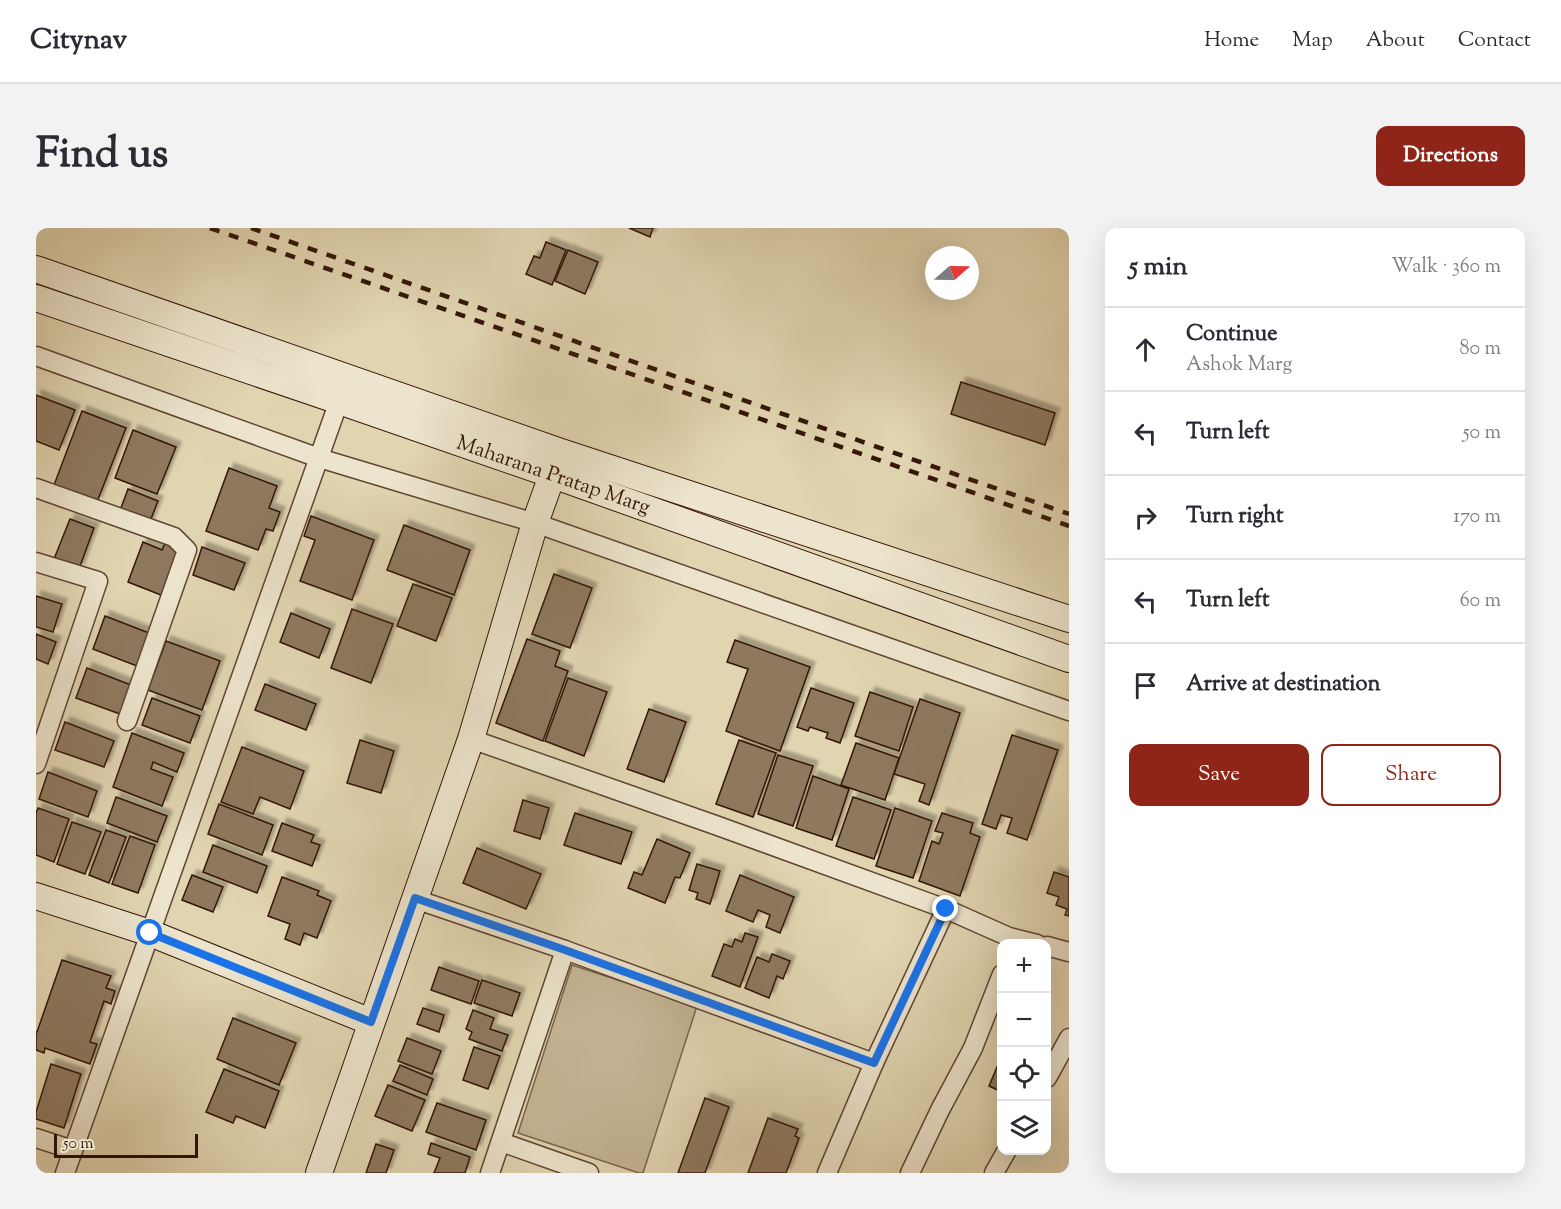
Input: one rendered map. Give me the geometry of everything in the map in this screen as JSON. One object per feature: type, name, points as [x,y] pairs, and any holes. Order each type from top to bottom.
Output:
[{"type":"main road","name":"Maharana Pratap Marg","points":[[36,269],[1069,659]]},
{"type":"main road","name":"Maharana Pratap Marg","points":[[36,298],[339,401],[557,464],[1069,619]]},
{"type":"main road","points":[[319,1173],[471,739],[535,523],[557,464]]},
{"type":"main road","points":[[36,896],[150,933],[371,1022]]},
{"type":"street","points":[[36,356],[319,458],[535,523],[1069,711]]},
{"type":"street","points":[[64,1173],[339,401]]},
{"type":"street","points":[[36,488],[174,537],[188,550],[127,721]]},
{"type":"street","points":[[36,562],[98,581],[36,764]]},
{"type":"street","points":[[471,739],[946,909],[1010,939]]},
{"type":"street","points":[[415,898],[565,950],[874,1063]]},
{"type":"street","points":[[827,1173],[874,1063],[946,909]]},
{"type":"street","points":[[1051,947],[1069,952]]},
{"type":"street","points":[[490,1173],[565,950]]},
{"type":"street","points":[[910,1173],[973,1048],[997,987]]},
{"type":"street","points":[[1051,1071],[1069,1038]]},
{"type":"street","points":[[36,1138],[73,1150]]},
{"type":"street","points":[[501,1142],[589,1173]]},
{"type":"street","points":[[994,1173],[1004,1155]]},
{"type":"shaded area","points":[[572,965],[697,1006],[643,1173],[518,1133]]},
{"type":"building","points":[[629,228],[653,228],[650,237]]},
{"type":"building","points":[[546,242],[566,250],[552,285],[526,274],[534,256],[540,258]]},
{"type":"building","points":[[568,250],[598,262],[585,294],[555,281]]},
{"type":"building","points":[[961,382],[1055,413],[1045,445],[951,414]]},
{"type":"building","points":[[36,395],[75,410],[59,450],[36,441]]},
{"type":"building","points":[[82,411],[126,428],[97,502],[54,485]]},
{"type":"building","points":[[133,430],[176,447],[157,494],[115,478]]},
{"type":"building","points":[[229,468],[277,486],[269,508],[280,512],[273,531],[266,529],[258,550],[206,531]]},
{"type":"building","points":[[128,489],[158,501],[149,524],[119,513]]},
{"type":"building","points":[[311,516],[374,540],[352,600],[300,581],[315,540],[304,536]]},
{"type":"building","points":[[70,519],[94,528],[79,569],[54,559]]},
{"type":"building","points":[[404,525],[470,550],[454,595],[387,570]]},
{"type":"building","points":[[143,542],[162,550],[165,543],[184,551],[166,597],[128,582]]},
{"type":"building","points":[[202,547],[245,563],[234,590],[193,575]]},
{"type":"building","points":[[554,574],[592,588],[570,648],[532,634]]},
{"type":"building","points":[[413,584],[452,598],[436,641],[397,626]]},
{"type":"building","points":[[36,596],[62,604],[53,632],[36,627]]},
{"type":"building","points":[[352,609],[393,624],[371,683],[331,668]]},
{"type":"building","points":[[291,613],[330,629],[319,658],[280,642]]},
{"type":"building","points":[[105,616],[149,633],[137,666],[93,649]]},
{"type":"building","points":[[36,634],[56,642],[48,664],[36,659]]},
{"type":"building","points":[[527,639],[560,651],[555,666],[568,671],[543,741],[496,723]]},
{"type":"building","points":[[735,640],[810,667],[780,751],[726,731],[748,669],[727,662]]},
{"type":"building","points":[[166,641],[220,661],[202,710],[148,690]]},
{"type":"building","points":[[87,668],[131,685],[120,714],[76,698]]},
{"type":"building","points":[[568,678],[607,692],[584,756],[545,741]]},
{"type":"building","points":[[265,684],[316,704],[306,730],[255,710]]},
{"type":"building","points":[[811,688],[854,703],[840,743],[826,738],[828,733],[810,727],[808,731],[797,727]]},
{"type":"building","points":[[870,692],[913,707],[899,751],[855,736]]},
{"type":"building","points":[[152,698],[200,716],[190,743],[142,725]]},
{"type":"building","points":[[920,699],[960,713],[929,805],[919,801],[925,784],[894,774]]},
{"type":"building","points":[[649,709],[686,722],[664,782],[627,769]]},
{"type":"building","points":[[65,722],[114,741],[104,767],[55,750]]},
{"type":"building","points":[[132,733],[184,753],[177,772],[153,762],[151,769],[173,777],[162,806],[113,787]]},
{"type":"building","points":[[1012,735],[1058,750],[1027,840],[1007,833],[1012,818],[1001,815],[996,829],[982,824]]},
{"type":"building","points":[[360,740],[394,751],[381,793],[347,783]]},
{"type":"building","points":[[739,740],[776,753],[753,817],[716,804]]},
{"type":"building","points":[[856,743],[899,758],[885,800],[841,785]]},
{"type":"building","points":[[242,747],[304,771],[290,809],[260,797],[253,814],[221,802]]},
{"type":"building","points":[[778,755],[813,766],[793,826],[758,814]]},
{"type":"building","points":[[48,772],[97,791],[88,817],[39,799]]},
{"type":"building","points":[[813,776],[849,789],[832,840],[796,828]]},
{"type":"building","points":[[116,797],[167,816],[157,842],[107,823]]},
{"type":"building","points":[[853,797],[891,810],[874,859],[836,846]]},
{"type":"building","points":[[523,800],[549,808],[540,839],[514,831]]},
{"type":"building","points":[[219,804],[273,825],[262,855],[208,834]]},
{"type":"building","points":[[38,808],[69,819],[54,862],[36,855]]},
{"type":"building","points":[[895,808],[932,821],[913,878],[876,866]]},
{"type":"building","points":[[575,813],[632,832],[621,864],[564,845]]},
{"type":"building","points":[[942,813],[973,823],[970,833],[980,837],[960,896],[919,881],[932,841],[939,844],[943,833],[935,831]]},
{"type":"building","points":[[72,822],[101,832],[85,874],[57,864]]},
{"type":"building","points":[[282,823],[314,835],[311,842],[320,845],[312,866],[272,851]]},
{"type":"building","points":[[106,830],[126,837],[109,883],[89,875]]},
{"type":"building","points":[[130,836],[155,845],[138,893],[112,884]]},
{"type":"building","points":[[657,839],[690,853],[680,878],[675,877],[665,903],[628,888],[634,872],[642,875]]},
{"type":"building","points":[[213,845],[267,866],[257,893],[203,872]]},
{"type":"building","points":[[477,848],[541,874],[526,909],[463,883]]},
{"type":"building","points":[[697,864],[720,871],[710,904],[696,899],[698,893],[689,890]]},
{"type":"building","points":[[1054,872],[1069,877],[1069,916],[1065,915],[1067,909],[1056,905],[1059,897],[1047,893]]},
{"type":"building","points":[[192,875],[223,887],[213,912],[182,900]]},
{"type":"building","points":[[740,875],[794,897],[780,933],[766,927],[770,915],[758,910],[753,922],[726,911]]},
{"type":"building","points":[[282,877],[319,891],[317,895],[331,901],[317,938],[304,933],[300,945],[285,939],[290,924],[268,916]]},
{"type":"building","points":[[745,933],[758,937],[740,987],[712,976],[724,944],[732,947],[735,939],[742,942]]},
{"type":"building","points":[[772,954],[790,961],[783,979],[777,976],[769,998],[745,988],[757,957],[769,962]]},
{"type":"building","points":[[62,960],[111,976],[106,988],[115,991],[111,1004],[104,1001],[90,1042],[97,1044],[90,1064],[45,1048],[44,1053],[36,1050],[36,1032]]},
{"type":"building","points":[[439,967],[479,981],[471,1004],[431,990]]},
{"type":"building","points":[[482,980],[520,993],[512,1016],[474,1003]]},
{"type":"building","points":[[423,1008],[444,1015],[439,1032],[417,1024]]},
{"type":"building","points":[[473,1010],[494,1018],[490,1029],[508,1035],[502,1051],[469,1039],[472,1032],[466,1029]]},
{"type":"building","points":[[233,1018],[296,1043],[279,1085],[217,1059]]},
{"type":"building","points":[[407,1038],[441,1051],[432,1074],[398,1061]]},
{"type":"building","points":[[474,1047],[500,1056],[488,1089],[463,1080]]},
{"type":"building","points":[[51,1064],[81,1074],[64,1128],[36,1119],[36,1112]]},
{"type":"building","points":[[400,1065],[433,1079],[427,1095],[393,1081]]},
{"type":"building","points":[[997,1067],[997,1090],[989,1086]]},
{"type":"building","points":[[224,1069],[279,1091],[265,1128],[236,1116],[233,1123],[206,1112]]},
{"type":"building","points":[[388,1085],[425,1100],[412,1131],[375,1116]]},
{"type":"building","points":[[705,1098],[729,1107],[705,1173],[678,1173]]},
{"type":"building","points":[[437,1103],[486,1120],[476,1150],[426,1132]]},
{"type":"building","points":[[768,1118],[798,1129],[795,1136],[799,1138],[786,1173],[748,1173]]},
{"type":"building","points":[[431,1143],[470,1157],[465,1173],[434,1173],[440,1158],[428,1154]]},
{"type":"building","points":[[376,1144],[394,1150],[386,1173],[366,1173]]},
{"type":"railway","points":[[210,228],[1069,526]]},
{"type":"railway","points":[[251,228],[1069,514]]},
{"type":"route","points":[[150,933],[371,1022],[415,898],[565,950],[874,1063],[946,909]]}]
